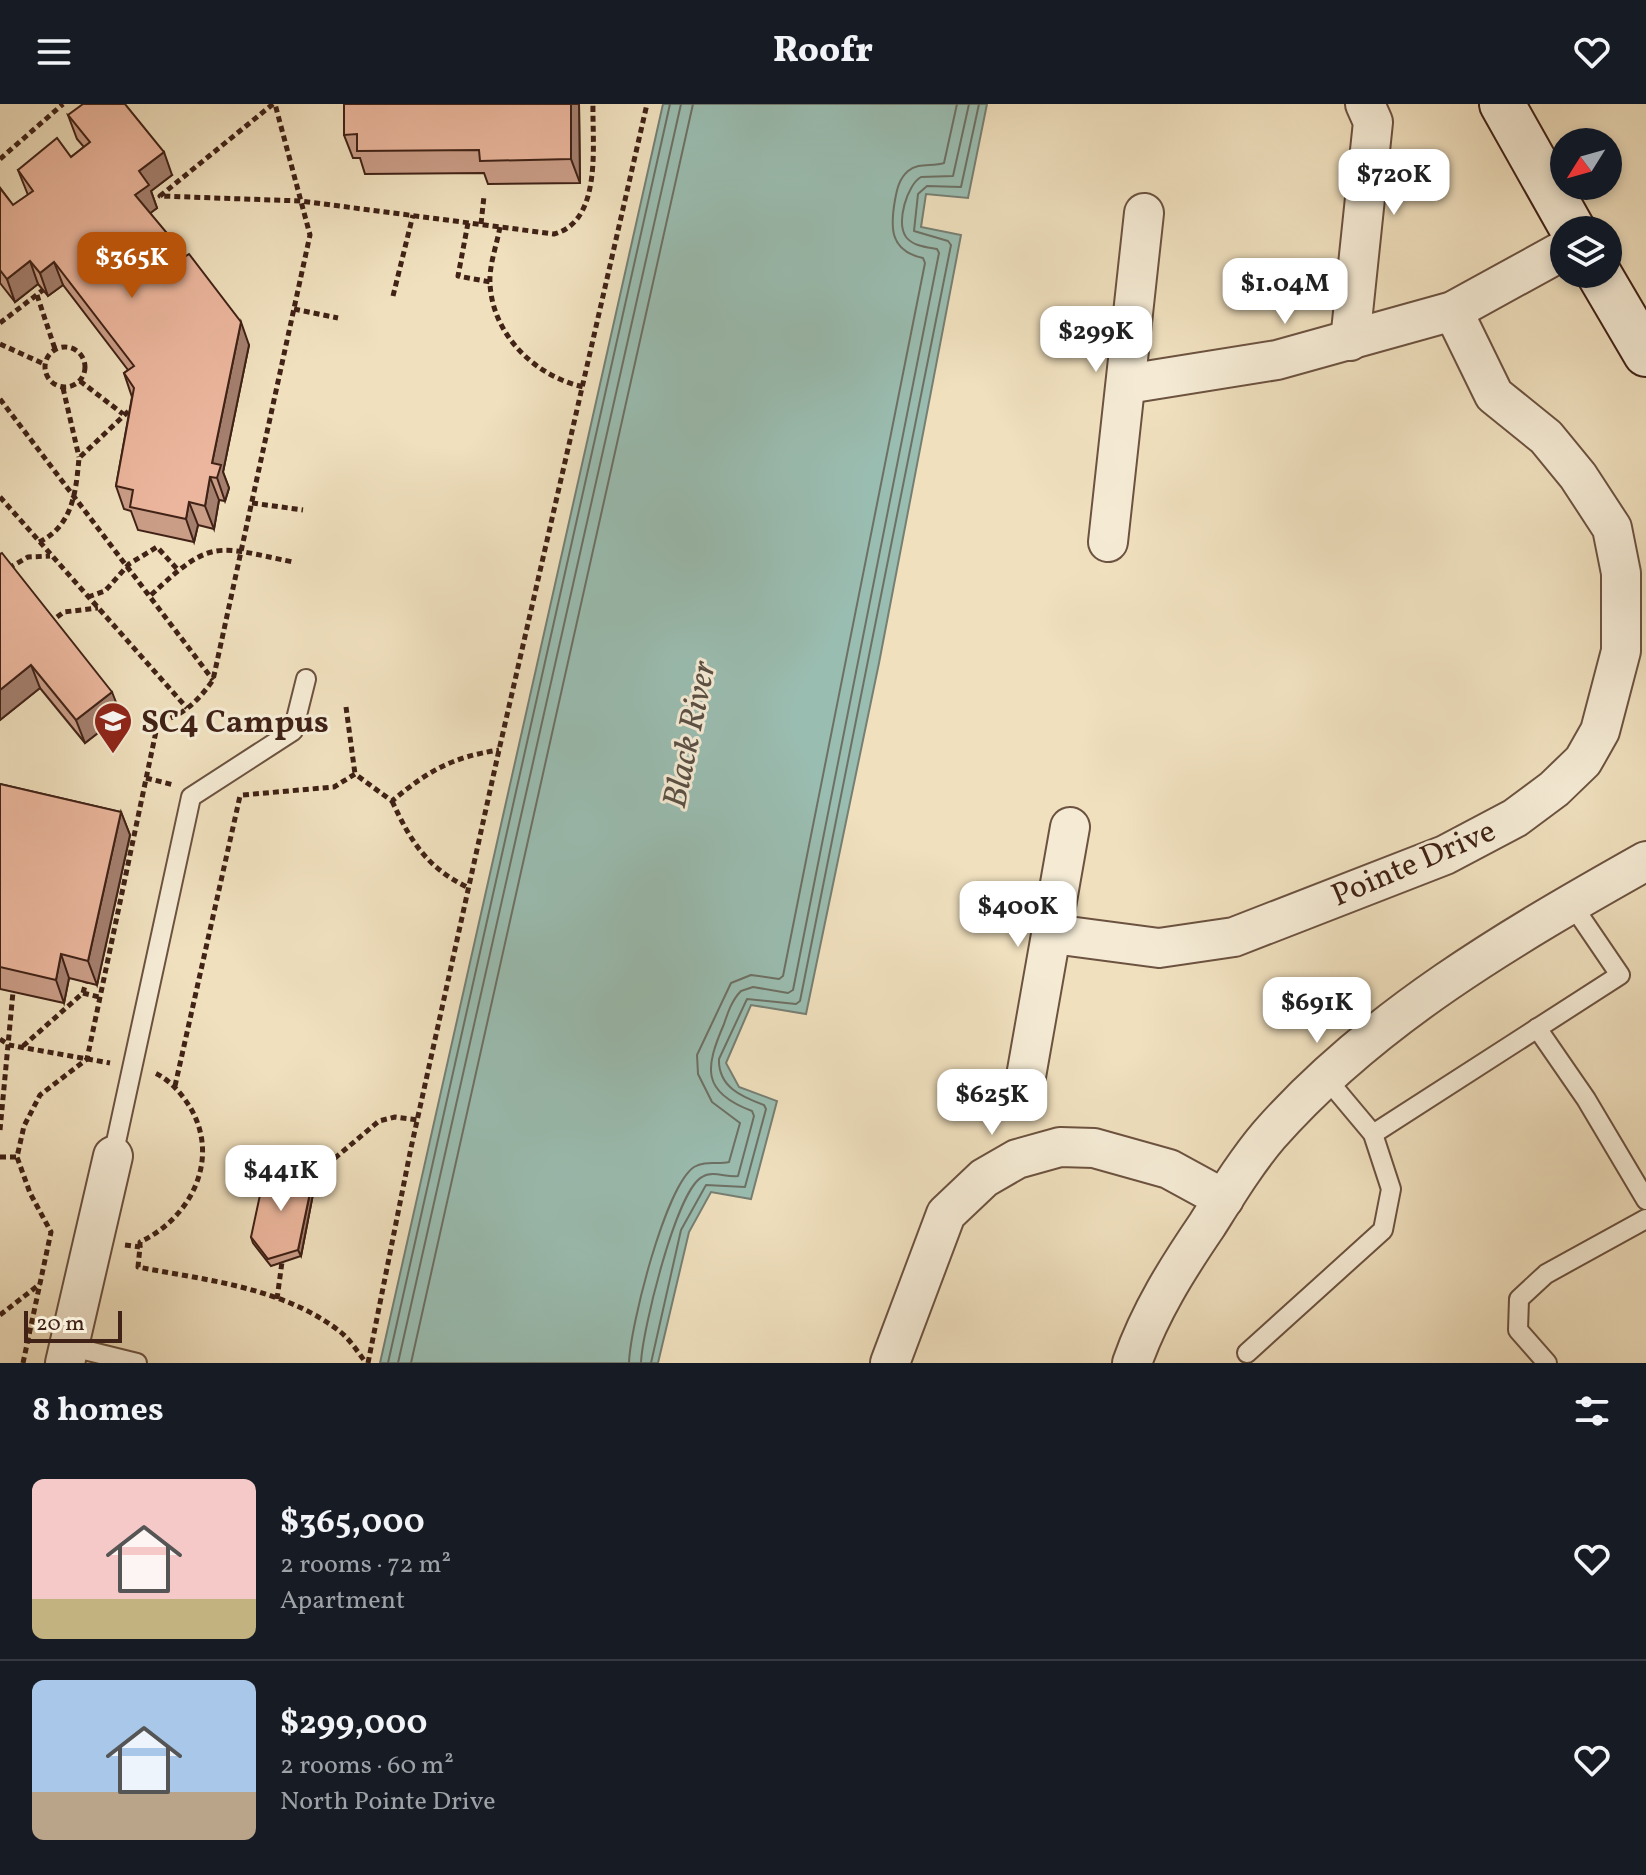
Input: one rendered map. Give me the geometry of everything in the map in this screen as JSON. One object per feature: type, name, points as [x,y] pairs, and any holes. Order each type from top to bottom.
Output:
[{"type":"main road","points":[[1502,104],[1565,216]]},
{"type":"main road","points":[[1607,288],[1646,354]]},
{"type":"street","points":[[1350,341],[1373,122],[1365,104]]},
{"type":"street","points":[[1108,542],[1144,213]]},
{"type":"street","points":[[1127,384],[1277,360],[1453,311],[1550,258]]},
{"type":"street","name":"Pointe Drive","points":[[1053,934],[1159,948],[1234,937],[1445,855],[1515,818],[1583,761],[1600,731],[1621,651],[1621,573],[1612,528],[1578,476],[1546,437],[1494,395],[1453,311]]},
{"type":"street","points":[[1025,1082],[1070,827]]},
{"type":"street","points":[[1132,1363],[1168,1284],[1224,1199],[1268,1137],[1326,1078],[1451,976],[1646,861]]},
{"type":"street","points":[[890,1363],[946,1214],[984,1178],[1017,1159],[1060,1147],[1094,1148],[1169,1169],[1224,1199]]},
{"type":"street","points":[[67,1355],[113,1156]]},
{"type":"lane","points":[[113,1156],[191,797],[293,731],[306,679]]},
{"type":"lane","points":[[1373,1134],[1620,975],[1571,903]]},
{"type":"lane","points":[[1537,1028],[1586,1099],[1646,1200]]},
{"type":"lane","points":[[1247,1353],[1383,1230],[1391,1189],[1373,1134],[1326,1078]]},
{"type":"lane","points":[[1547,1363],[1518,1330],[1519,1299],[1546,1274],[1646,1219]]},
{"type":"lane","points":[[67,1355],[137,1363]]},
{"type":"path","points":[[0,159],[63,104]]},
{"type":"path","points":[[23,1363],[51,1232],[30,1193],[17,1157],[24,1126],[40,1095],[87,1059],[158,722],[173,719],[213,680],[310,235],[274,104],[152,202]]},
{"type":"path","points":[[160,196],[301,201],[554,234],[566,231],[583,213],[590,179],[593,104]]},
{"type":"path","points":[[367,1363],[499,750],[647,104]]},
{"type":"path","points":[[481,224],[484,196]]},
{"type":"path","points":[[393,296],[413,215]]},
{"type":"path","points":[[468,223],[458,276],[490,282]]},
{"type":"path","points":[[500,227],[490,282],[495,306],[514,345],[540,370],[584,387]]},
{"type":"path","points":[[0,323],[43,290]]},
{"type":"path","points":[[37,295],[55,349]]},
{"type":"path","points":[[294,309],[338,318]]},
{"type":"path","points":[[0,344],[44,364]]},
{"type":"path","points":[[44,364],[55,349]]},
{"type":"path","points":[[55,349],[73,349],[81,355],[85,373],[80,381],[63,388]]},
{"type":"path","points":[[39,542],[59,527],[75,499],[79,458],[63,388],[48,380],[44,364]]},
{"type":"path","points":[[80,381],[123,414]]},
{"type":"path","points":[[0,399],[75,499],[129,564],[213,680]]},
{"type":"path","points":[[79,458],[137,404]]},
{"type":"path","points":[[0,497],[187,708]]},
{"type":"path","points":[[252,503],[303,510]]},
{"type":"path","points":[[88,597],[105,591],[129,564],[157,547],[178,570]]},
{"type":"path","points":[[151,595],[178,570],[206,553],[241,552],[293,562]]},
{"type":"path","points":[[0,573],[28,557],[51,556]]},
{"type":"path","points":[[48,624],[64,612],[98,608]]},
{"type":"path","points":[[346,707],[355,774],[392,801],[410,841],[443,876],[469,888]]},
{"type":"path","points":[[392,801],[427,772],[466,755],[499,750]]},
{"type":"path","points":[[146,778],[200,791],[241,795],[334,787],[355,774]]},
{"type":"path","points":[[175,1086],[241,795]]},
{"type":"path","points":[[23,1047],[83,993],[86,982]]},
{"type":"path","points":[[0,1130],[13,992]]},
{"type":"path","points":[[83,993],[99,997]]},
{"type":"path","points":[[304,1184],[379,1121],[395,1117],[418,1120]]},
{"type":"path","points":[[0,1157],[17,1157]]},
{"type":"path","points":[[51,1232],[140,1247],[138,1267],[248,1289],[309,1311],[341,1332],[367,1363]]},
{"type":"path","points":[[277,1299],[282,1262]]},
{"type":"path","points":[[0,1315],[40,1283]]},
{"type":"water","name":"Black River","points":[[663,104],[987,104],[968,198],[926,194],[921,227],[961,235],[879,663],[806,1014],[751,1005],[726,1063],[739,1087],[777,1101],[751,1199],[711,1192],[689,1232],[658,1363],[380,1363]]},
{"type":"building","points":[[83,104],[125,104],[164,152],[139,171],[149,185],[135,195],[186,256],[189,254],[241,322],[212,463],[221,465],[217,478],[210,477],[205,506],[189,502],[186,519],[130,507],[133,490],[116,486],[134,388],[124,373],[134,366],[54,262],[40,273],[30,261],[7,279],[0,270],[0,188],[13,205],[33,191],[18,170],[57,138],[71,157],[90,142],[68,115]]},
{"type":"building","points":[[344,104],[571,104],[571,159],[480,161],[479,150],[357,151],[357,134],[344,135]]},
{"type":"building","points":[[2,553],[112,692],[76,720],[31,665],[0,690]]},
{"type":"building","points":[[0,784],[121,812],[88,961],[61,954],[56,980],[0,967]]},
{"type":"building","points":[[289,1164],[311,1188],[298,1250],[268,1259],[251,1237],[263,1181]]},
{"type":"place","name":"SC4 Campus","points":[[113,755]]}]
